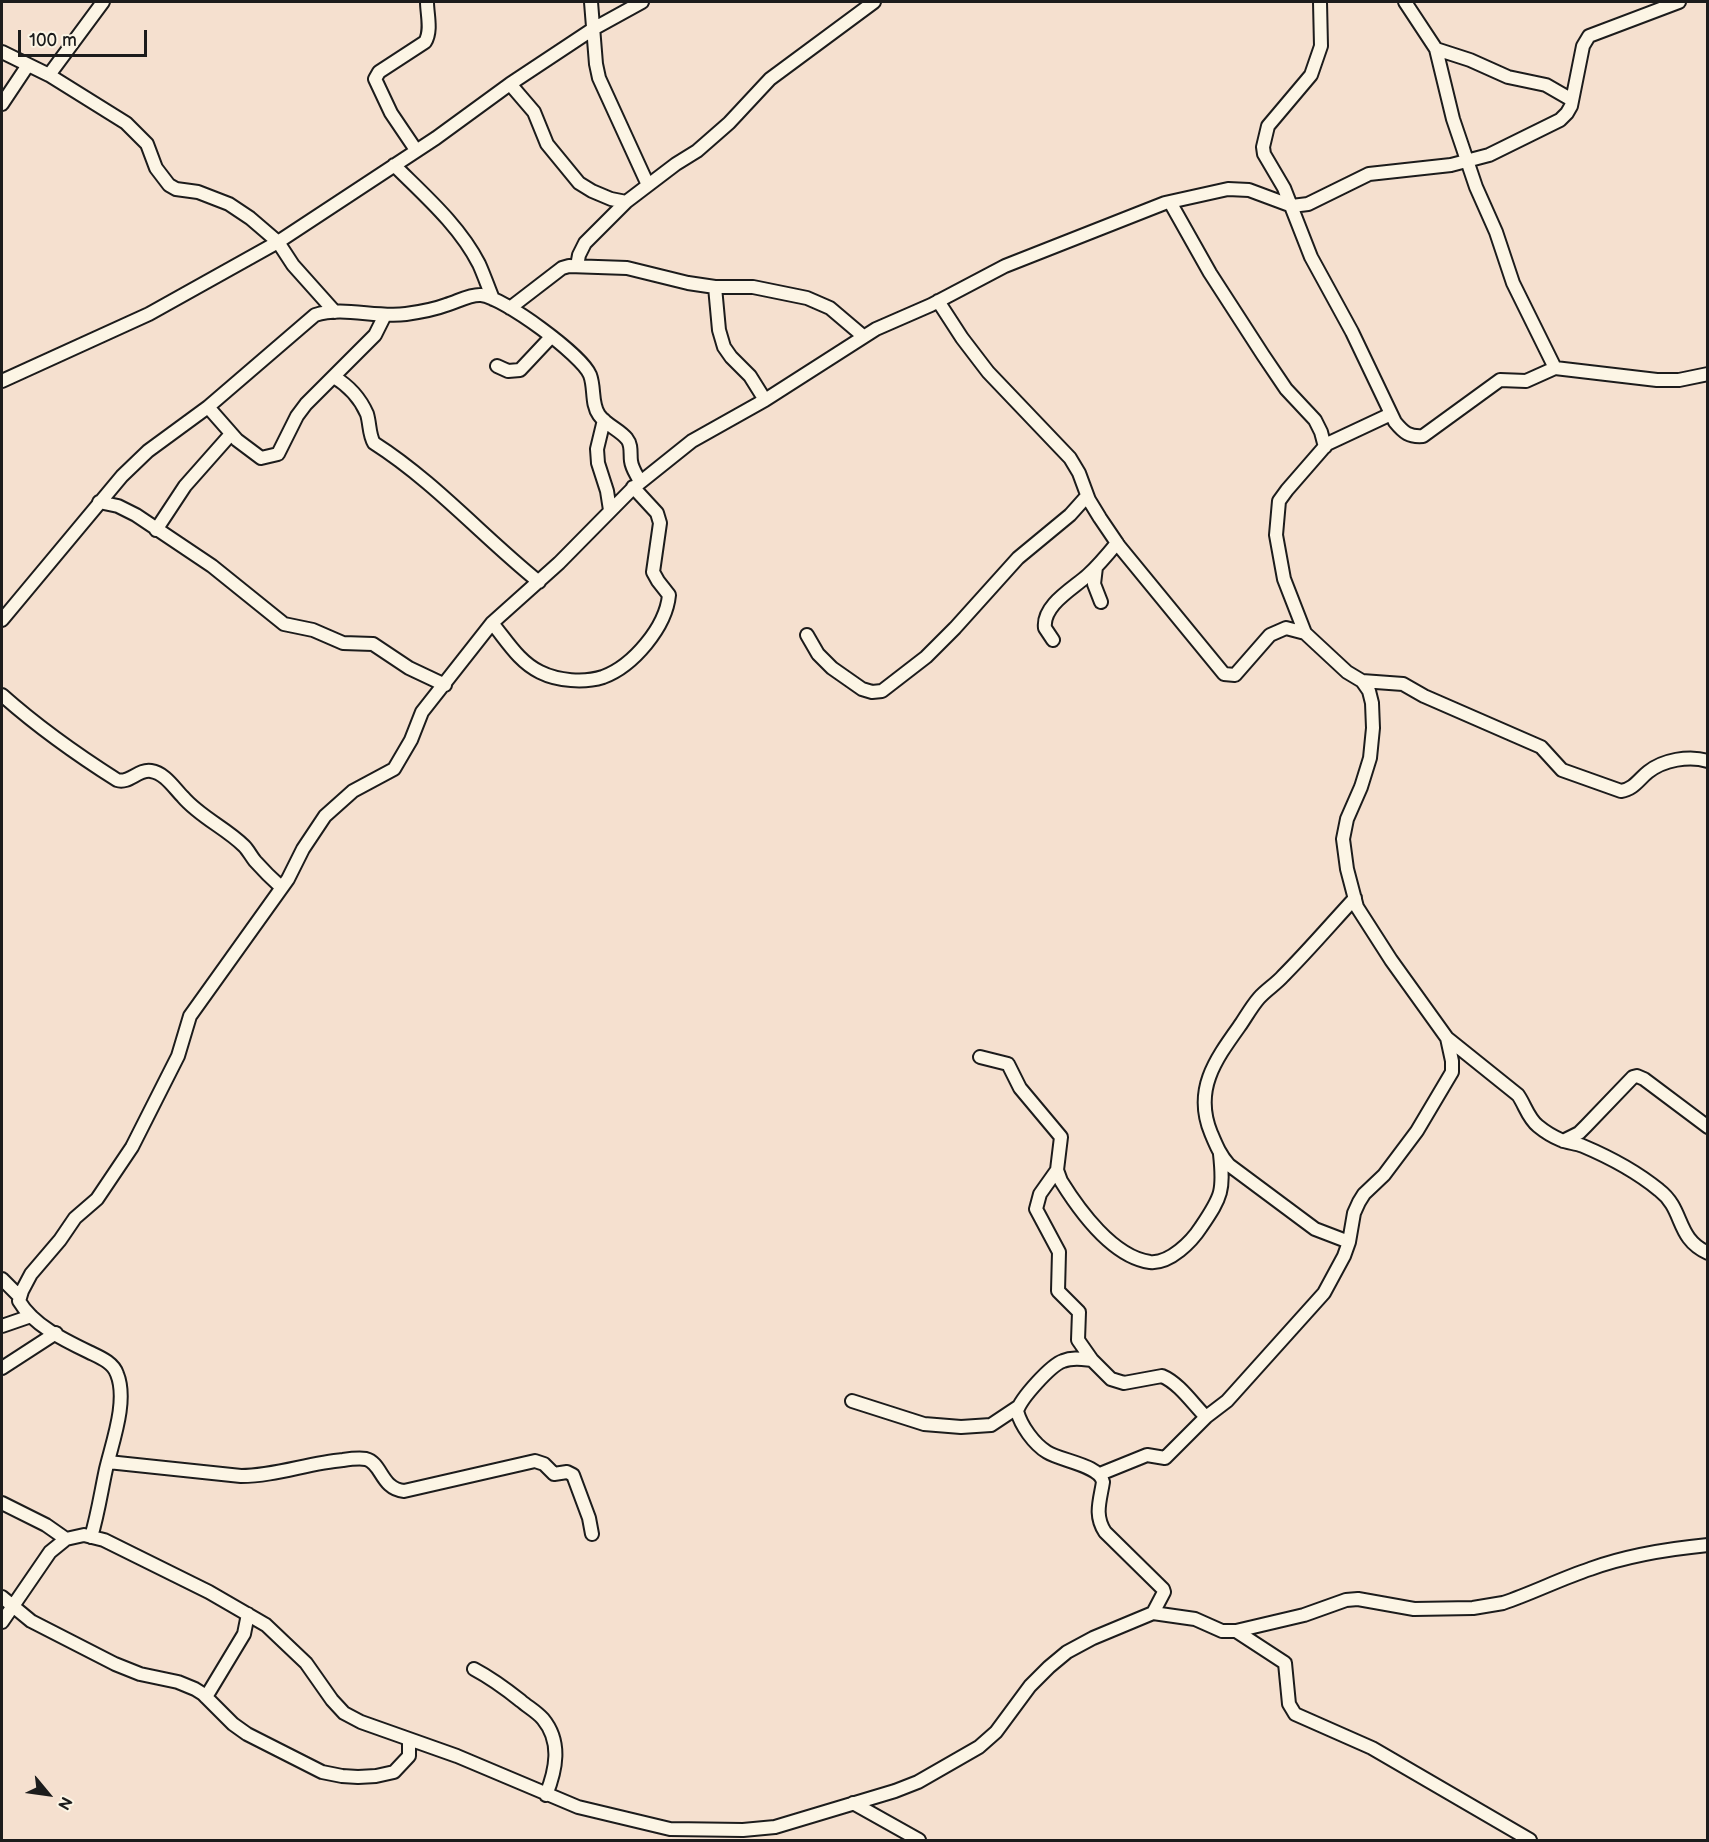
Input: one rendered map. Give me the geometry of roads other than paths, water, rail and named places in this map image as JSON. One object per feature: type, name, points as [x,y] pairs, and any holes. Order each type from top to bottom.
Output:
[{"type":"street","points":[[50,75],[103,2]]},
{"type":"street","points":[[416,150],[391,113],[375,79],[379,72],[425,42],[429,29],[427,2]]},
{"type":"street","points":[[591,2],[599,78],[648,185]]},
{"type":"street","points":[[2,381],[149,314],[278,242],[436,138],[510,84],[593,29],[642,2]]},
{"type":"street","points":[[577,266],[585,243],[627,201],[697,151],[729,123],[770,79],[874,2]]},
{"type":"street","points":[[1320,2],[1321,46],[1314,67],[1300,90],[1268,126],[1263,147],[1264,154],[1284,188],[1311,257],[1352,332],[1391,414],[1404,433],[1423,436],[1500,380],[1526,381],[1555,368],[1658,380],[1679,380],[1707,374]]},
{"type":"street","points":[[1405,2],[1436,49],[1453,119],[1467,161],[1497,232],[1513,283],[1555,368]]},
{"type":"street","points":[[92,1537],[119,1421],[120,1389],[117,1374],[111,1364],[56,1334],[31,1316],[19,1301],[20,1297],[31,1274],[75,1218],[97,1199],[120,1166],[146,1121],[178,1056],[190,1016],[281,887],[325,816],[353,791],[394,769],[411,740],[422,712],[446,685],[492,623],[539,582],[637,485],[692,441],[765,400],[864,336],[992,272],[1170,202],[1228,189],[1249,190],[1292,206],[1308,204],[1369,174],[1438,167],[1467,161],[1504,148],[1560,120],[1567,113],[1586,40],[1595,33],[1679,2]]},
{"type":"street","points":[[1436,49],[1470,60],[1508,77],[1546,85],[1572,100]]},
{"type":"street","points":[[2,52],[50,75],[126,123],[147,144],[156,168],[169,185],[176,189],[198,192],[229,204],[250,218],[278,242],[293,265],[335,312]]},
{"type":"street","points":[[2,104],[28,65]]},
{"type":"street","points":[[510,84],[534,112],[547,144],[579,183],[611,199],[627,201]]},
{"type":"street","points":[[394,165],[450,222],[465,242],[479,265],[493,299]]},
{"type":"street","points":[[1170,202],[1210,273],[1263,355],[1286,389],[1315,420],[1325,447]]},
{"type":"street","points":[[510,308],[562,268],[577,266],[627,268],[687,283],[753,287],[807,298],[830,308],[864,336]]},
{"type":"street","points":[[715,286],[719,330],[724,347],[750,376],[765,400]]},
{"type":"street","points":[[2,620],[99,502],[148,451],[208,407],[315,315],[335,312],[385,315],[434,309],[483,295],[510,308],[551,337],[585,367],[590,376],[596,409],[604,420],[627,439],[637,485],[657,513],[660,523],[653,572],[669,595],[669,605],[661,624],[639,650],[628,661],[605,676],[593,679],[556,678],[540,672],[525,663],[492,623]]},
{"type":"street","points":[[938,301],[988,372],[1070,458],[1079,473],[1087,496],[1117,543],[1226,675],[1235,675],[1276,631],[1286,628],[1305,633]]},
{"type":"street","points":[[208,407],[231,434],[262,459],[278,454],[301,410],[375,335],[385,315]]},
{"type":"street","points":[[497,366],[507,371],[520,370],[551,337]]},
{"type":"street","points":[[334,377],[357,396],[367,415],[371,439],[374,443],[399,460],[469,518],[514,562],[539,582]]},
{"type":"street","points":[[1391,414],[1346,434],[1325,447],[1279,501],[1276,516],[1276,535],[1284,579],[1305,633],[1347,672],[1362,681],[1369,691],[1372,703],[1370,758],[1362,788],[1347,819],[1343,839],[1347,869],[1357,907],[1391,960],[1447,1038],[1518,1095],[1525,1104],[1531,1119],[1538,1126],[1562,1141],[1583,1146],[1631,1171],[1660,1191],[1677,1211],[1687,1238],[1693,1245],[1707,1253]]},
{"type":"street","points":[[604,420],[597,449],[598,463],[610,510]]},
{"type":"street","points":[[156,530],[185,486],[231,434]]},
{"type":"street","points":[[807,635],[818,654],[832,668],[862,689],[872,692],[882,691],[926,657],[1018,558],[1070,515],[1087,496]]},
{"type":"street","points":[[99,502],[118,506],[136,515],[212,566],[284,624],[313,630],[343,643],[373,644],[409,668],[446,685]]},
{"type":"street","points":[[1053,640],[1045,628],[1046,617],[1064,594],[1096,567],[1117,543]]},
{"type":"street","points":[[1096,567],[1094,584],[1101,602]]},
{"type":"street","points":[[1362,681],[1402,684],[1424,696],[1541,747],[1562,770],[1621,791],[1631,789],[1650,771],[1669,761],[1707,760]]},
{"type":"street","points":[[2,694],[49,735],[117,780],[123,781],[143,771],[149,771],[157,773],[172,783],[183,798],[202,815],[245,847],[256,863],[281,887]]},
{"type":"street","points":[[1349,1242],[1315,1229],[1229,1165],[1220,1153],[1204,1114],[1206,1085],[1213,1066],[1225,1045],[1260,997],[1282,977],[1355,898]]},
{"type":"street","points":[[1018,1407],[1018,1416],[1038,1446],[1057,1457],[1100,1474],[1147,1455],[1165,1458],[1227,1401],[1324,1293],[1334,1277],[1349,1242],[1351,1223],[1359,1202],[1384,1175],[1417,1131],[1452,1072],[1447,1038]]},
{"type":"street","points":[[980,1057],[1008,1064],[1020,1088],[1061,1137],[1057,1170],[1040,1194],[1036,1209],[1059,1252],[1058,1291],[1078,1312],[1078,1341],[1092,1360],[1111,1379],[1120,1383],[1162,1376],[1169,1379],[1206,1418]]},
{"type":"street","points":[[1562,1141],[1578,1133],[1633,1077],[1637,1076],[1707,1127]]},
{"type":"street","points":[[1057,1170],[1068,1193],[1103,1236],[1123,1251],[1153,1262],[1172,1256],[1185,1247],[1194,1239],[1208,1217],[1220,1195],[1222,1186],[1220,1153]]},
{"type":"street","points":[[2,1279],[20,1297]]},
{"type":"street","points":[[2,1326],[31,1316]]},
{"type":"street","points":[[2,1368],[56,1334]]},
{"type":"street","points":[[852,1401],[924,1424],[961,1427],[991,1425],[1018,1407],[1059,1362],[1078,1359],[1092,1360]]},
{"type":"street","points":[[108,1462],[253,1476],[320,1462],[364,1459],[370,1460],[392,1488],[404,1491],[535,1461],[544,1464],[554,1474],[567,1472],[573,1475],[586,1509],[592,1534]]},
{"type":"street","points":[[1100,1474],[1103,1482],[1098,1514],[1099,1523],[1105,1532],[1163,1589],[1164,1592],[1153,1613]]},
{"type":"street","points":[[2,1503],[46,1525],[66,1539]]},
{"type":"street","points":[[2,1622],[50,1552],[66,1539],[76,1535],[92,1537],[121,1547],[266,1625],[306,1663],[344,1713],[361,1722],[457,1756],[578,1807],[670,1828],[743,1830],[775,1827],[918,1782],[979,1747],[996,1732],[1030,1686],[1067,1652],[1113,1629],[1153,1613],[1195,1619],[1222,1631],[1236,1631],[1304,1615],[1346,1600],[1358,1599],[1414,1609],[1489,1606],[1512,1600],[1589,1569],[1616,1561],[1660,1550],[1707,1545]]},
{"type":"street","points":[[2,1597],[31,1621],[115,1664],[140,1674],[186,1685],[206,1697],[233,1724],[247,1734],[311,1767],[333,1775],[376,1776],[394,1772],[409,1756],[409,1739]]},
{"type":"street","points":[[206,1697],[244,1634],[248,1614]]},
{"type":"street","points":[[1236,1631],[1285,1663],[1287,1695],[1295,1714],[1372,1748],[1530,1840]]},
{"type":"street","points":[[474,1669],[502,1686],[536,1713],[549,1728],[554,1739],[556,1754],[555,1774],[546,1795]]},
{"type":"street","points":[[853,1803],[919,1840]]},
{"type":"street","points":[[683,1828],[694,1840]]}]
